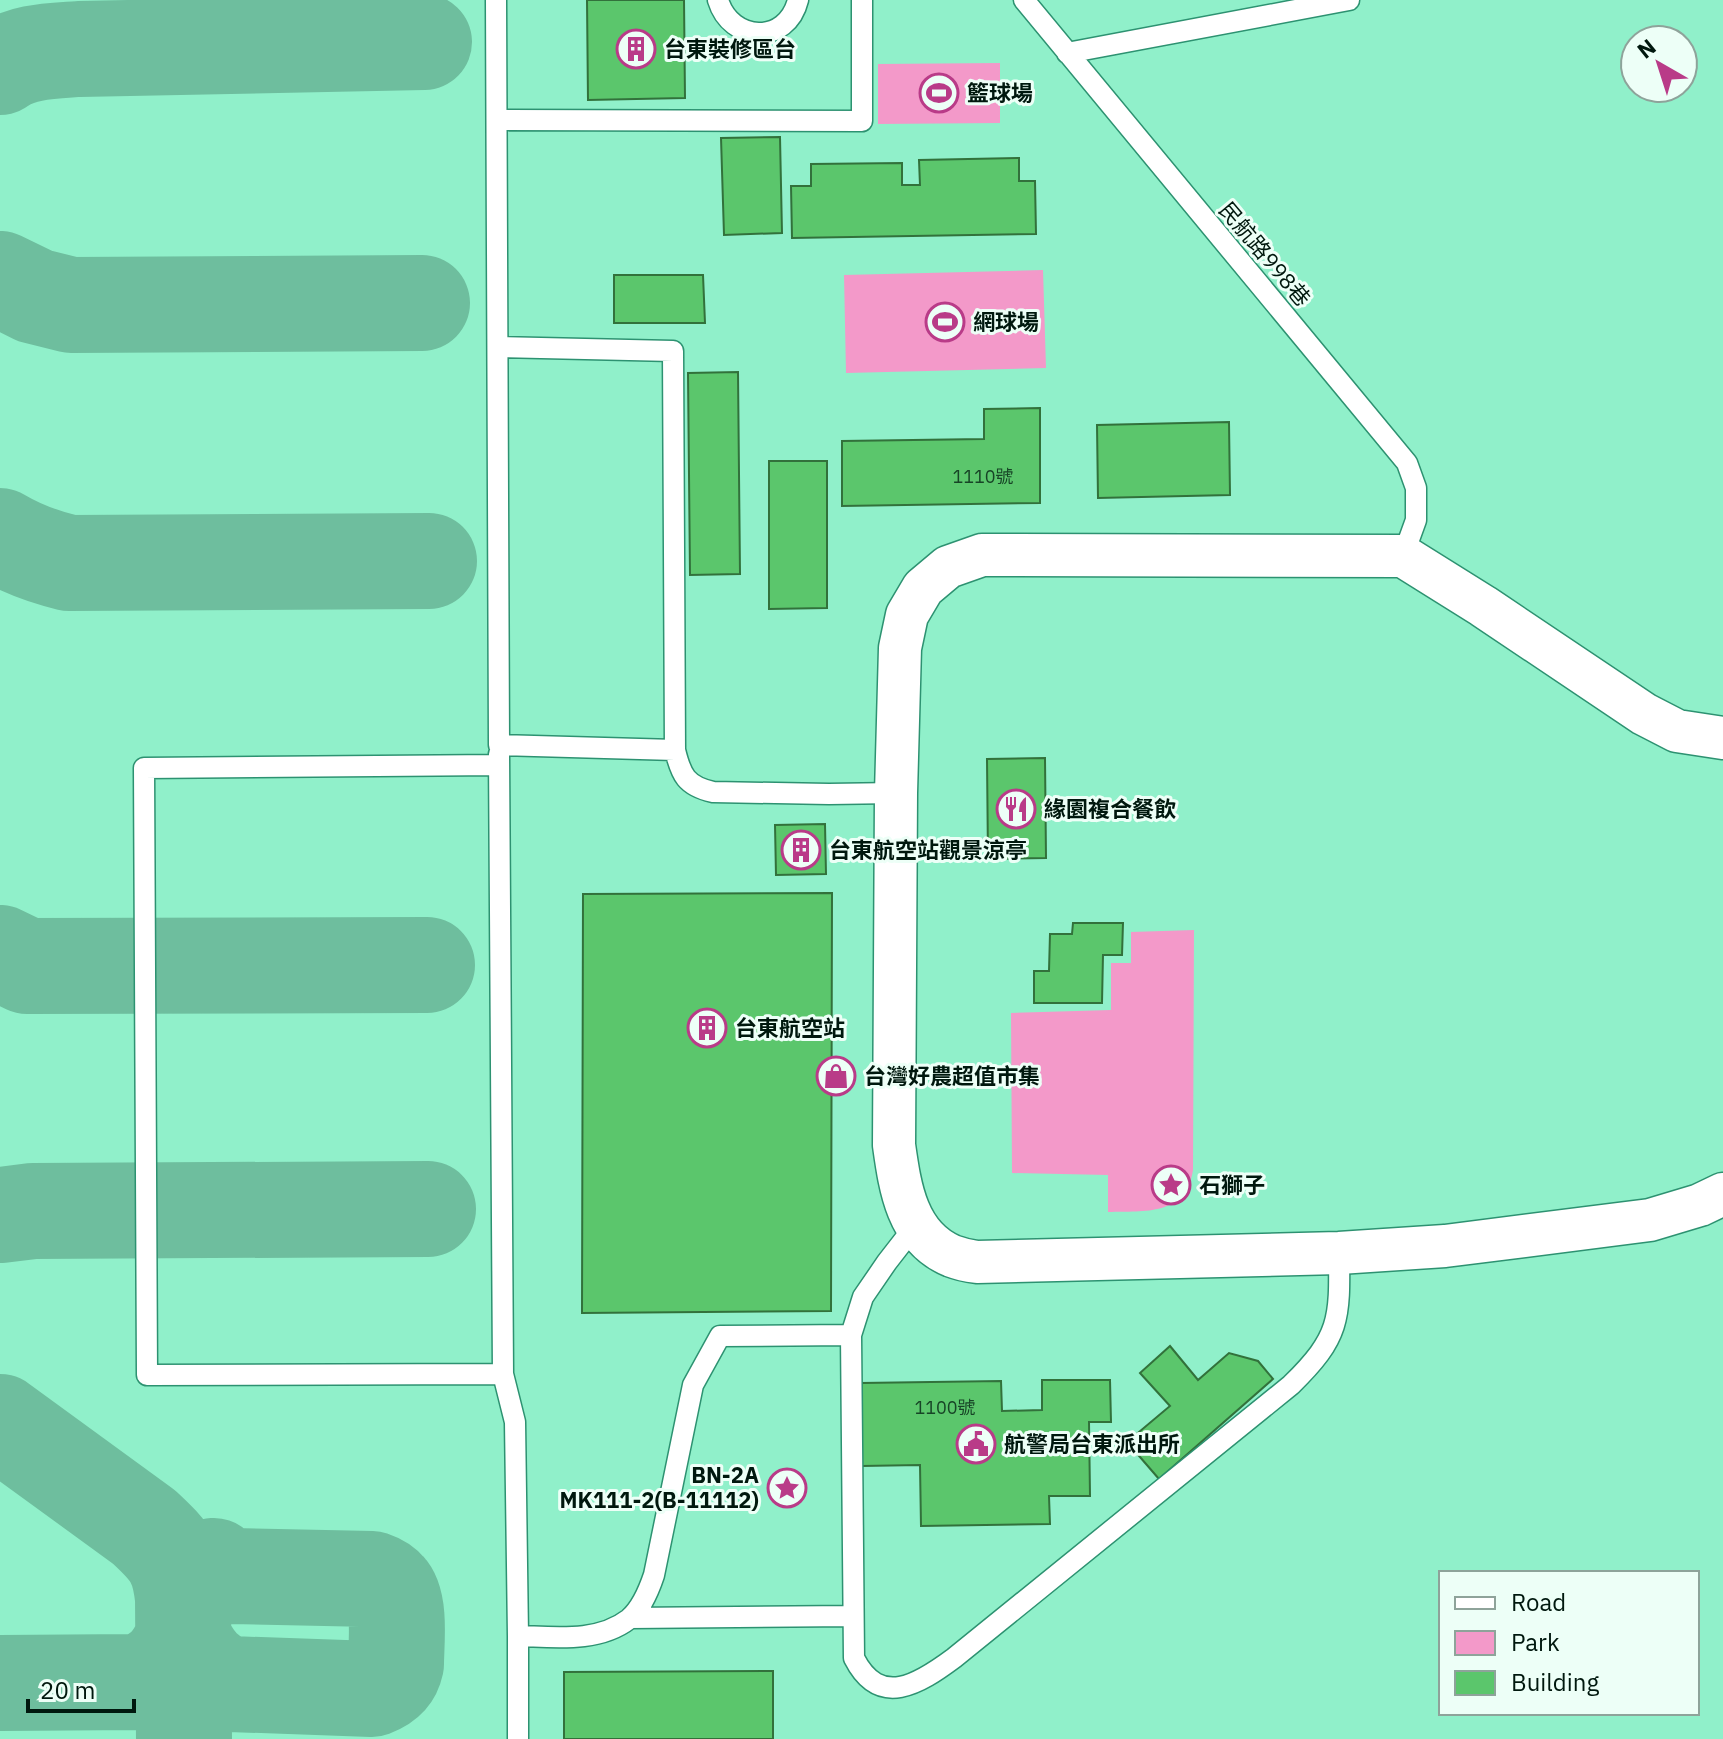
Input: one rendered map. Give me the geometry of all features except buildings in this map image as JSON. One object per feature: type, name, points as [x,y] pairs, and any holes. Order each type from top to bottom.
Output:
[{"type":"street","points":[[1715,1201],[1650,1220],[1445,1246],[1339,1253],[977,1262],[953,1257],[933,1245],[915,1226],[901,1189],[894,1145],[900,648],[907,615],[923,588],[948,567],[982,555],[1403,556],[1644,714],[1677,731],[1723,738]]},
{"type":"lane","points":[[496,0],[503,1374],[515,1422],[518,1739]]},
{"type":"lane","points":[[718,0],[724,15],[733,25],[758,33],[771,32],[783,25],[792,16],[798,0]]},
{"type":"lane","points":[[497,120],[862,121],[862,0]]},
{"type":"lane","name":"民航路998巷","points":[[1024,0],[1407,463],[1416,488],[1416,520],[1403,556]]},
{"type":"lane","points":[[1067,53],[1349,0]]},
{"type":"lane","points":[[498,347],[673,351],[675,750],[685,779],[697,788],[713,792],[896,793]]},
{"type":"lane","points":[[503,1374],[147,1375],[144,768],[675,750]]},
{"type":"lane","points":[[915,1226],[863,1297],[851,1335],[854,1658],[861,1672],[875,1685],[892,1688],[911,1685],[954,1658],[1291,1385],[1326,1346],[1335,1326],[1340,1302],[1339,1253]]},
{"type":"lane","points":[[518,1636],[578,1637],[603,1632],[630,1618],[646,1597],[654,1575],[693,1385],[720,1336],[851,1335]]},
{"type":"lane","points":[[630,1618],[853,1616]]},
{"type":"green space","name":"籃球場","points":[[1000,63],[1000,123],[878,124],[878,64]]},
{"type":"green space","name":"網球場","points":[[1043,270],[1046,368],[846,373],[844,275]]},
{"type":"green space","points":[[1194,930],[1193,1170],[1182,1196],[1162,1208],[1108,1212],[1108,1175],[1012,1173],[1011,1013],[1111,1010],[1111,963],[1131,963],[1131,932]]},
{"type":"taxiway","points":[[0,67],[28,55],[79,49],[424,42]]},
{"type":"taxiway","points":[[0,279],[35,296],[71,305],[422,303]]},
{"type":"taxiway","points":[[0,536],[33,552],[69,563],[429,561]]},
{"type":"taxiway","points":[[0,953],[27,966],[427,965]]},
{"type":"taxiway","points":[[0,1215],[33,1211],[428,1209]]},
{"type":"taxiway","points":[[0,1422],[144,1527],[172,1558],[183,1598],[184,1739]]},
{"type":"taxiway","points":[[183,1637],[202,1666],[214,1677],[230,1684],[372,1689],[385,1683],[393,1673],[397,1636],[395,1604],[392,1595],[381,1583],[372,1579],[232,1576],[214,1566]]},
{"type":"taxiway","points":[[0,1683],[136,1682],[152,1676],[165,1666],[183,1637]]},
{"type":"place","name":"台東裝修區台","points":[[636,49]]},
{"type":"place","name":"籃球場","points":[[939,93]]},
{"type":"place","name":"網球場","points":[[945,322]]},
{"type":"place","name":"緣園複合餐飲","points":[[1016,809]]},
{"type":"place","name":"台東航空站觀景涼亭","points":[[801,850]]},
{"type":"place","name":"台東航空站","points":[[707,1028]]},
{"type":"place","name":"台灣好農超值市集","points":[[836,1076]]},
{"type":"place","name":"石獅子","points":[[1171,1185]]},
{"type":"place","name":"航警局台東派出所","points":[[976,1444]]},
{"type":"place","name":"BN-2A MK111-2(B-11112)","points":[[787,1488]]}]
